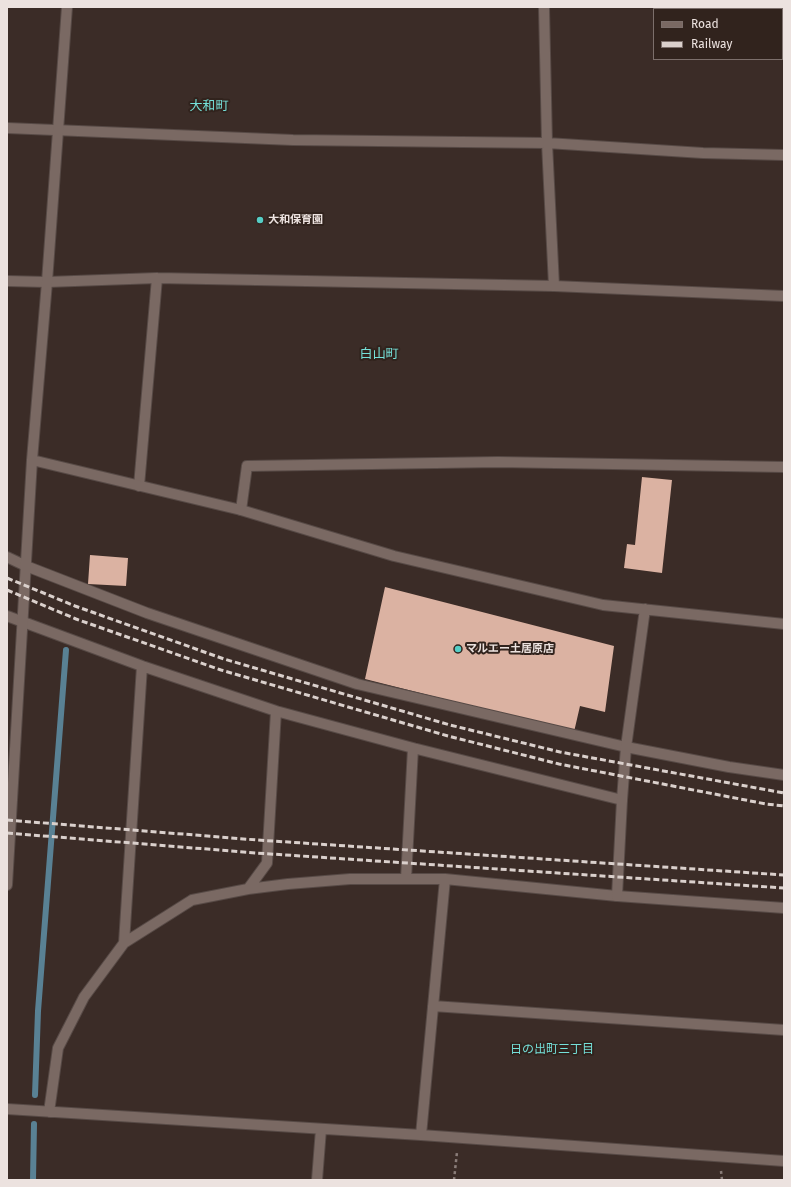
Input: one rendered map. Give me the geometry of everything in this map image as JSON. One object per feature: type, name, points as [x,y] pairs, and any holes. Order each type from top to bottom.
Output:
[{"type":"street","points":[[7,885],[32,460],[47,282],[67,7]]},
{"type":"street","points":[[544,7],[547,143],[554,286]]},
{"type":"street","points":[[7,128],[293,140],[547,143],[703,153],[784,155]]},
{"type":"street","points":[[139,486],[157,278]]},
{"type":"street","points":[[7,281],[47,282],[157,278],[554,286],[784,296]]},
{"type":"street","points":[[32,460],[241,510],[394,556],[603,604],[784,624]]},
{"type":"street","points":[[241,510],[247,466],[498,462],[784,467]]},
{"type":"street","points":[[7,557],[26,566],[147,613],[357,684],[626,747],[729,767],[784,775]]},
{"type":"street","points":[[617,896],[626,747],[644,609]]},
{"type":"street","points":[[7,616],[142,666],[276,710],[413,748],[622,800]]},
{"type":"street","points":[[124,943],[142,666]]},
{"type":"street","points":[[248,889],[267,863],[276,710]]},
{"type":"street","points":[[406,879],[413,748]]},
{"type":"street","points":[[49,1112],[58,1048],[84,997],[124,943],[192,900],[248,889],[288,884],[350,879],[445,879],[617,896],[784,908]]},
{"type":"street","points":[[421,1135],[445,879]]},
{"type":"street","points":[[433,1006],[784,1030]]},
{"type":"street","points":[[7,1109],[421,1135],[784,1161]]},
{"type":"street","points":[[317,1180],[321,1129]]},
{"type":"path","points":[[454,1180],[458,1138]]},
{"type":"building","points":[[717,7],[756,7],[756,8]]},
{"type":"building","points":[[784,7],[784,19],[783,8],[773,8]]},
{"type":"building","points":[[642,477],[672,480],[662,573],[624,568],[627,544],[635,545]]},
{"type":"building","points":[[90,555],[128,558],[126,586],[88,584]]},
{"type":"building","points":[[385,587],[614,646],[605,712],[580,706],[574,732],[365,679]]},
{"type":"waterway","points":[[35,1095],[38,1011],[66,650]]},
{"type":"waterway","points":[[33,1180],[34,1124]]},
{"type":"railway","points":[[7,578],[75,606],[224,659],[450,725],[560,752],[784,793]]},
{"type":"railway","points":[[7,590],[76,619],[221,670],[448,736],[559,764],[766,804],[784,806]]},
{"type":"railway","points":[[7,820],[257,840],[784,875]]},
{"type":"railway","points":[[7,833],[256,853],[784,888]]},
{"type":"place","name":"大和保育園","points":[[260,220]]},
{"type":"place","name":"マルエー土居原店","points":[[458,649]]},
{"type":"district","name":"大和町","points":[[209,106]]},
{"type":"district","name":"白山町","points":[[379,354]]},
{"type":"district","name":"日の出町三丁目","points":[[552,1050]]}]
